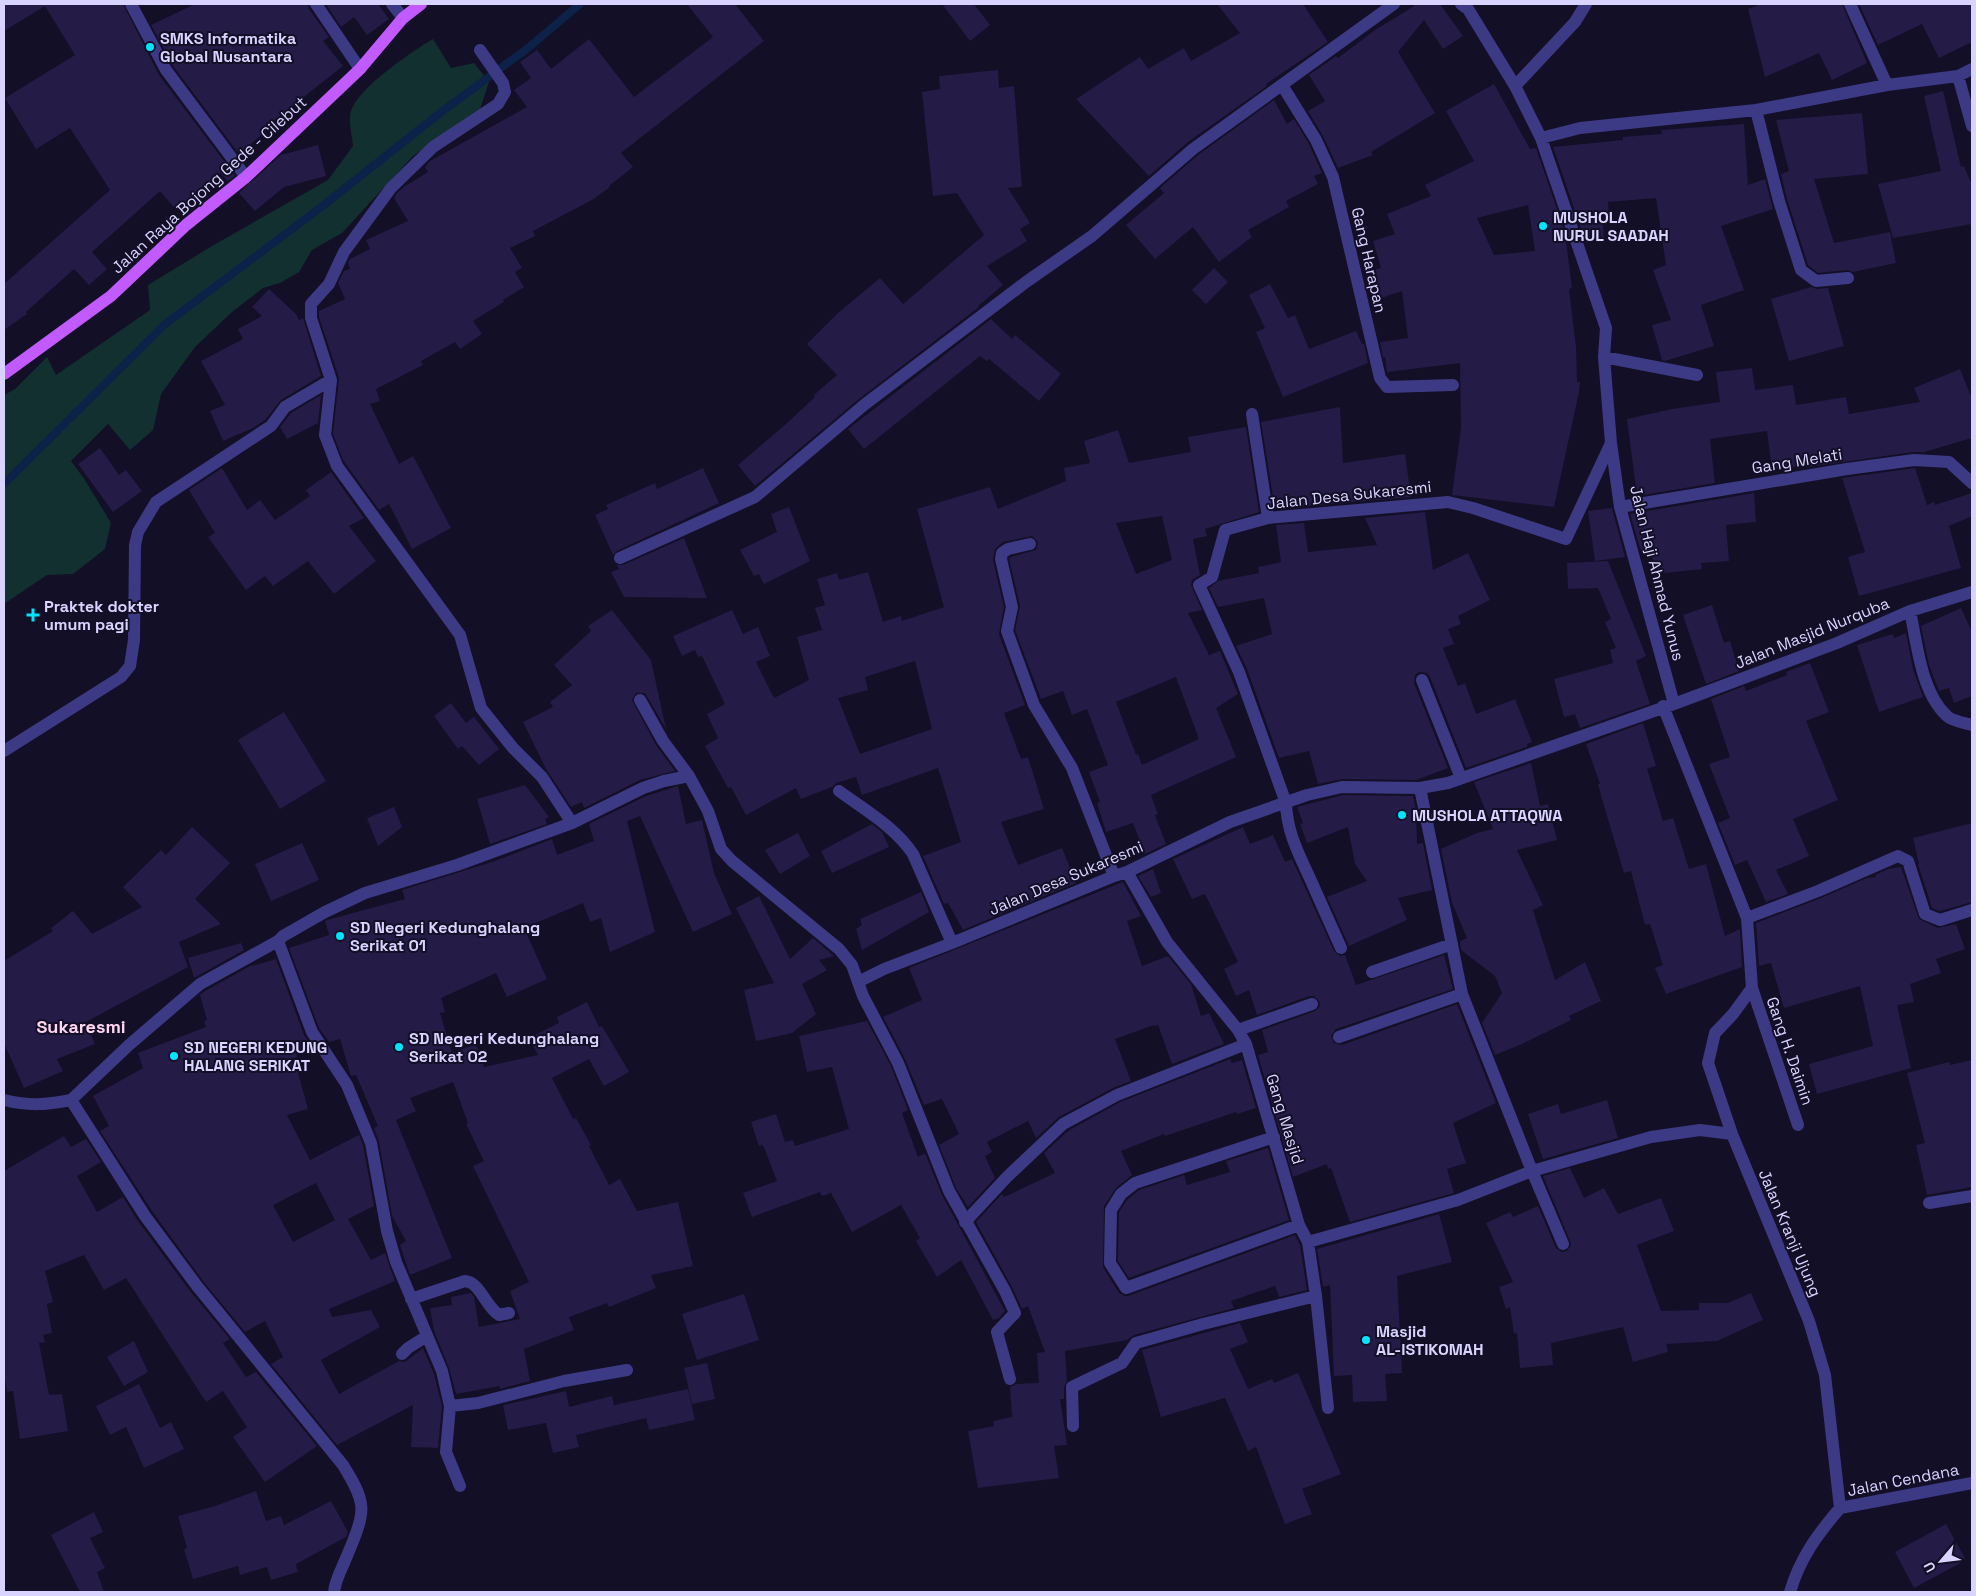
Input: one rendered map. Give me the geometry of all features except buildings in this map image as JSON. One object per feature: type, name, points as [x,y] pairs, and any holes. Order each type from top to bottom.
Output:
[{"type":"main road","name":"Jalan Raya Bojong Gede - Cilebut","points":[[4,374],[111,296],[186,226],[246,177],[360,69],[402,18],[421,4]]},
{"type":"street","points":[[131,4],[166,70],[246,177]]},
{"type":"street","points":[[316,4],[360,69]]},
{"type":"street","points":[[392,4],[402,18]]},
{"type":"street","points":[[620,558],[755,497],[864,406],[1026,282],[1092,236],[1194,149],[1394,4]]},
{"type":"street","name":"Jalan Haji Ahmad Yunus","points":[[1460,4],[1468,9],[1514,86],[1541,138],[1606,328],[1604,357],[1611,443],[1620,507],[1669,705],[1747,918],[1752,988]]},
{"type":"street","points":[[1514,86],[1575,22],[1586,4]]},
{"type":"street","points":[[1850,4],[1887,85]]},
{"type":"street","points":[[482,52],[503,83],[505,92],[498,104],[433,147],[381,200],[344,252],[329,284],[311,304],[311,318],[331,380],[325,435],[337,466],[451,619],[460,634],[481,708],[513,748],[542,778],[572,823]]},
{"type":"street","points":[[1541,138],[1580,128],[1756,110],[1887,85],[1958,76],[1972,69]]},
{"type":"street","points":[[1958,76],[1972,126]]},
{"type":"street","name":"Gang Harapan","points":[[1282,85],[1316,140],[1333,177],[1380,378],[1387,387],[1453,385]]},
{"type":"street","points":[[1756,110],[1779,201],[1801,270],[1816,281],[1848,278]]},
{"type":"street","points":[[1604,357],[1696,375]]},
{"type":"street","points":[[4,751],[121,677],[130,666],[134,640],[135,545],[138,532],[156,502],[271,426],[285,407],[331,380]]},
{"type":"street","points":[[1252,414],[1268,518]]},
{"type":"street","name":"Jalan Desa Sukaresmi","points":[[1286,803],[1239,672],[1199,585],[1212,577],[1225,530],[1268,518],[1448,502],[1473,508],[1566,539],[1611,443]]},
{"type":"street","name":"Gang Melati","points":[[1620,507],[1847,469],[1914,460],[1949,462],[1972,483]]},
{"type":"street","points":[[1030,544],[1008,549],[1002,553],[1001,559],[1012,607],[1007,631],[1034,705],[1072,768],[1114,876]]},
{"type":"street","name":"Jalan Masjid Nurquba","points":[[1669,705],[1837,643],[1910,611],[1972,592]]},
{"type":"street","points":[[1910,611],[1927,686],[1937,705],[1948,718],[1972,725]]},
{"type":"street","points":[[1422,680],[1461,778]]},
{"type":"street","points":[[640,700],[664,741],[689,776],[708,811],[721,849],[732,861],[839,949],[852,965],[863,996],[898,1063],[949,1191],[1005,1291],[1015,1313],[997,1332],[1010,1379]]},
{"type":"street","name":"Jalan Desa Sukaresmi","points":[[858,982],[884,968],[952,943],[1127,872],[1230,822],[1307,795],[1342,787],[1420,788],[1448,783],[1669,705]]},
{"type":"street","points":[[4,1100],[26,1105],[48,1105],[71,1100],[129,1045],[200,984],[278,941],[283,936],[325,912],[365,893],[457,865],[572,823],[643,788],[689,776]]},
{"type":"street","points":[[1420,788],[1462,994],[1563,1244]]},
{"type":"street","points":[[839,792],[896,833],[907,845],[913,854],[952,943]]},
{"type":"street","points":[[1286,803],[1287,821],[1301,862],[1312,881],[1341,948]]},
{"type":"street","points":[[1747,918],[1818,891],[1898,856],[1908,862],[1925,914],[1940,920],[1972,910]]},
{"type":"street","name":"Gang Masjid","points":[[1127,872],[1167,942],[1238,1030],[1246,1044],[1300,1225],[1308,1242],[1328,1408]]},
{"type":"street","points":[[278,941],[312,1032],[346,1085],[368,1135],[386,1231],[396,1262],[442,1372],[450,1406],[446,1452],[460,1486]]},
{"type":"street","points":[[1372,972],[1452,944]]},
{"type":"street","name":"Gang H. Daimin","points":[[1752,988],[1798,1124]]},
{"type":"street","name":"Jalan Kranji Ujung","points":[[1752,988],[1733,1014],[1715,1032],[1708,1063],[1732,1134],[1809,1321],[1825,1375],[1840,1508]]},
{"type":"street","points":[[1339,1037],[1462,994]]},
{"type":"street","points":[[1238,1030],[1312,1004]]},
{"type":"street","points":[[965,1222],[1007,1177],[1063,1124],[1117,1095],[1246,1044]]},
{"type":"street","points":[[71,1100],[145,1216],[197,1286],[343,1466],[353,1482],[362,1505],[356,1533],[334,1592]]},
{"type":"street","points":[[1308,1242],[1458,1200],[1532,1171],[1651,1137],[1700,1130],[1732,1134]]},
{"type":"street","points":[[1274,1138],[1135,1184],[1121,1194],[1110,1210],[1110,1264],[1126,1288],[1300,1225]]},
{"type":"street","points":[[1929,1204],[1972,1196]]},
{"type":"street","points":[[411,1299],[470,1281],[476,1286],[492,1311],[499,1315],[509,1313]]},
{"type":"street","points":[[1072,1426],[1072,1387],[1122,1362],[1136,1343],[1316,1296]]},
{"type":"street","points":[[402,1354],[427,1336]]},
{"type":"street","points":[[450,1406],[478,1403],[564,1381],[627,1370]]},
{"type":"street","name":"Jalan Cendana","points":[[1840,1508],[1972,1483]]},
{"type":"street","points":[[1790,1592],[1804,1555],[1818,1533],[1840,1508]]},
{"type":"green space","points":[[433,39],[451,68],[474,63],[489,82],[480,109],[413,156],[342,233],[312,250],[299,272],[280,283],[263,288],[232,312],[195,347],[161,394],[153,430],[130,450],[108,424],[71,461],[111,523],[105,549],[73,574],[47,575],[4,604],[4,395],[15,389],[47,357],[56,375],[150,310],[148,285],[328,180],[353,146],[351,111],[364,91],[412,52]]},
{"type":"waterway","points":[[4,484],[164,325],[320,208],[440,113],[528,48],[580,4]]},
{"type":"place","name":"SMKS Informatika Global Nusantara","points":[[150,47]]},
{"type":"place","name":"MUSHOLA NURUL SAADAH","points":[[1543,226]]},
{"type":"place","name":"Praktek dokter umum pagi","points":[[33,615]]},
{"type":"place","name":"MUSHOLA ATTAQWA","points":[[1402,815]]},
{"type":"place","name":"SD Negeri Kedunghalang Serikat 01","points":[[340,936]]},
{"type":"place","name":"SD Negeri Kedunghalang Serikat 02","points":[[399,1047]]},
{"type":"place","name":"SD NEGERI KEDUNG HALANG SERIKAT","points":[[174,1056]]},
{"type":"place","name":"Masjid AL-ISTIKOMAH","points":[[1366,1340]]},
{"type":"district","name":"Sukaresmi","points":[[81,1026]]}]
